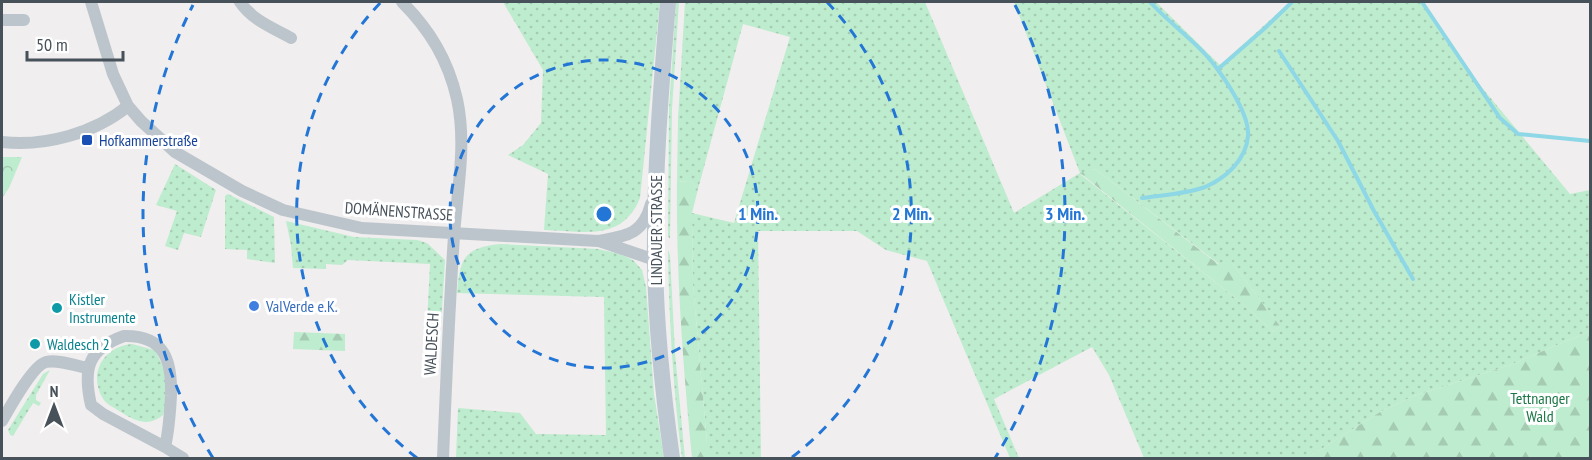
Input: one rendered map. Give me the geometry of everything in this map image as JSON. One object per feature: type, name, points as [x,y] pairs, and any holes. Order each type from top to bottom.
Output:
[{"type":"main road","name":"LINDAUER STRASSE","points":[[668,2],[656,186],[655,260],[660,350],[672,459]]},
{"type":"street","name":"DOMÄNENSTRASSE","points":[[91,2],[104,50],[128,106],[141,121],[175,152],[227,184],[283,210],[362,228],[598,241],[655,260]]},
{"type":"street","points":[[240,2],[245,10],[261,22],[291,38]]},
{"type":"street","name":"WALDESCH","points":[[402,2],[435,40],[457,100],[461,148],[454,232],[443,459]]},
{"type":"street","points":[[2,20],[24,20]]},
{"type":"street","points":[[2,142],[28,143],[85,131],[112,119],[128,106]]},
{"type":"street","name":"DOMÄNENSTRASSE","points":[[598,241],[638,230],[649,214],[656,186]]},
{"type":"street","points":[[165,447],[170,428],[169,361],[162,350],[148,339],[124,336],[112,340],[90,360],[87,382],[91,405],[183,459]]},
{"type":"street","points":[[2,421],[27,381],[41,364],[48,361],[88,368]]},
{"type":"green space","points":[[503,2],[660,2],[640,198],[623,222],[612,228],[587,232],[544,230],[548,174],[508,155],[523,145],[541,123],[543,70]]},
{"type":"green space","points":[[676,2],[679,2],[672,109],[670,239],[668,236],[669,109]]},
{"type":"green space","points":[[685,2],[925,2],[1014,213],[1080,173],[1014,2],[1156,2],[1220,65],[1290,2],[1421,2],[1460,61],[1570,194],[1590,190],[1590,331],[1510,365],[1414,396],[1380,412],[1307,458],[1144,458],[1109,375],[1092,347],[994,399],[1019,458],[1010,458],[927,261],[886,250],[857,231],[758,231],[761,458],[707,458],[693,284],[692,213],[734,223],[790,37],[743,24],[698,189],[690,181],[677,182]],"holes":[[[1095,169],[1219,264],[1233,264],[1280,326],[1274,332],[1239,301],[1080,174]]]},
{"type":"green space","points":[[2,157],[22,157],[9,188],[2,198]]},
{"type":"green space","points":[[175,164],[216,190],[201,237],[184,233],[178,250],[165,246],[177,211],[156,205]]},
{"type":"green space","points":[[1095,169],[1218,264],[1233,264],[1280,326],[1274,332],[1080,173]]},
{"type":"green space","points":[[690,181],[698,189],[692,213],[693,284],[707,458],[692,458],[681,320],[677,182]]},
{"type":"green space","points":[[228,194],[274,217],[275,263],[247,259],[247,250],[225,249],[225,196]]},
{"type":"green space","points":[[286,221],[354,237],[417,240],[427,243],[445,260],[441,325],[427,324],[430,264],[348,260],[342,265],[326,264],[326,269],[293,268]]},
{"type":"green space","points":[[500,244],[598,249],[620,254],[633,260],[642,270],[646,287],[654,394],[664,458],[456,458],[458,408],[520,413],[536,434],[606,435],[604,297],[457,293],[462,264],[466,257],[478,249]]},
{"type":"green space","points":[[668,250],[685,458],[682,458],[674,380]]},
{"type":"green space","name":"Tettnanger Wald","points":[[1590,331],[1590,458],[1307,458],[1380,412],[1414,396],[1510,365]]},
{"type":"green space","points":[[294,332],[345,334],[345,351],[293,349]]},
{"type":"green space","points":[[132,344],[154,350],[164,373],[167,391],[163,415],[151,421],[133,419],[110,405],[103,399],[98,388],[98,370],[107,355],[122,346]]},
{"type":"green space","points":[[50,370],[36,395],[36,400],[41,403],[39,406],[33,403],[13,436],[10,435],[8,430],[43,374]]},
{"type":"waterway","points":[[1142,198],[1190,191],[1205,187],[1220,179],[1239,160],[1248,136],[1248,128],[1242,111],[1233,92],[1218,70],[1202,51],[1150,2]]},
{"type":"waterway","points":[[1218,69],[1292,2]]},
{"type":"waterway","points":[[1422,2],[1500,118],[1518,134],[1590,141]]},
{"type":"waterway","points":[[1279,51],[1338,141],[1413,279]]},
{"type":"place","name":"Hofkammerstraße","points":[[87,140]]},
{"type":"place","name":"ValVerde e.K.","points":[[254,306]]},
{"type":"place","name":"Kistler Instrumente","points":[[57,308]]},
{"type":"place","name":"Waldesch 2","points":[[35,344]]}]
